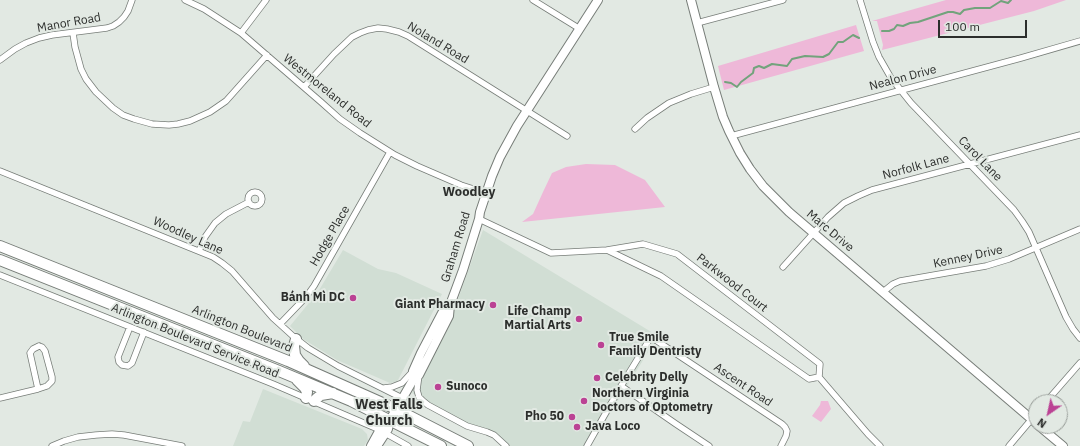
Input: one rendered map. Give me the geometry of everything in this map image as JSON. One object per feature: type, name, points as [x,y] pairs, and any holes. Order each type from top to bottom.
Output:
[{"type":"highway","name":"Arlington Boulevard","points":[[0,246],[311,371],[396,409],[468,446]]},
{"type":"highway","name":"Arlington Boulevard","points":[[0,260],[333,393],[441,446]]},
{"type":"highway","points":[[296,339],[294,350],[297,358],[300,363],[311,371]]},
{"type":"highway","points":[[294,377],[305,388],[310,400],[321,395],[333,393]]},
{"type":"street","name":"Manor Road","points":[[0,60],[15,49],[39,38],[113,26],[124,17],[132,0]]},
{"type":"street","name":"Westmoreland Road","points":[[186,0],[211,13],[241,33],[340,119],[360,133],[390,152],[417,166],[486,193]]},
{"type":"street","points":[[241,33],[266,0]]},
{"type":"street","points":[[534,0],[580,29]]},
{"type":"street","name":"Graham Road","points":[[370,446],[382,432],[388,429],[390,420],[449,316],[450,305],[463,270],[486,193],[500,157],[509,139],[598,0]]},
{"type":"street","name":"Marc Drive","points":[[691,0],[723,117],[740,153],[763,186],[813,233],[1028,414]]},
{"type":"street","points":[[697,23],[779,0]]},
{"type":"street","name":"Carol Lane","points":[[860,0],[875,47],[891,78],[900,90],[1018,216],[1029,232],[1066,317],[1080,338]]},
{"type":"street","name":"Noland Road","points":[[304,88],[334,54],[352,37],[368,30],[378,28],[387,29],[408,36],[567,136]]},
{"type":"street","points":[[73,32],[75,47],[81,69],[86,79],[96,92],[103,100],[124,115],[152,124],[178,124],[195,119],[210,112],[226,101],[267,55]]},
{"type":"street","name":"Nealon Drive","points":[[731,136],[1034,55],[1080,41]]},
{"type":"street","points":[[634,129],[669,103],[714,87]]},
{"type":"street","name":"Norfolk Lane","points":[[783,267],[835,210],[844,203],[858,196],[872,190],[1080,134]]},
{"type":"street","name":"Hodge Place","points":[[280,324],[306,297],[314,286],[390,152]]},
{"type":"street","name":"Woodley Lane","points":[[0,171],[213,257],[232,271],[266,310],[296,339],[322,357],[402,398]]},
{"type":"street","points":[[199,251],[215,222],[226,214],[249,202]]},
{"type":"street","name":"Parkwood Court","points":[[479,219],[551,253],[607,250],[643,244],[677,254],[820,364],[819,377],[880,446]]},
{"type":"street","name":"Kenney Drive","points":[[883,292],[893,284],[900,281],[986,266],[1009,259],[1036,249],[1080,229]]},
{"type":"street","name":"Parkwood Court","points":[[607,250],[661,276],[809,379],[819,377]]},
{"type":"street","name":"Arlington Boulevard Service Road","points":[[0,275],[310,400],[382,432],[408,446]]},
{"type":"street","points":[[130,327],[118,357],[119,362],[122,365],[128,366],[132,363],[144,332]]},
{"type":"street","name":"Ascent Road","points":[[621,386],[651,337],[782,424],[787,431],[781,446]]},
{"type":"street","points":[[0,398],[38,389],[48,386],[52,381],[45,351],[39,346],[33,348],[30,353],[38,389]]},
{"type":"street","points":[[1053,394],[1080,362]]},
{"type":"street","points":[[381,388],[392,388],[415,375],[419,397],[428,405],[467,426],[494,435],[506,446]]},
{"type":"street","points":[[589,445],[621,386],[709,446]]},
{"type":"street","points":[[1009,446],[1028,425]]},
{"type":"street","name":"Graham Road","points":[[377,446],[382,432]]},
{"type":"street","points":[[52,446],[78,437],[112,434],[182,446]]},
{"type":"street","points":[[1049,434],[1063,446]]},
{"type":"street","points":[[870,446],[874,440]]},
{"type":"shaded area","points":[[946,0],[1066,0],[1034,11],[882,50],[883,45],[877,21],[872,21]]},
{"type":"shaded area","points":[[856,25],[864,51],[724,90],[718,66]]},
{"type":"shaded area","points":[[586,164],[615,165],[645,180],[665,207],[522,222],[533,214],[552,173],[566,167]]},
{"type":"shaded area","points":[[483,230],[658,336],[590,446],[509,446],[499,436],[470,425],[412,393],[446,332]]},
{"type":"shaded area","points":[[343,250],[378,269],[396,273],[442,294],[397,382],[390,383],[337,360],[303,339],[290,326],[318,292]]},
{"type":"shaded area","points":[[263,389],[362,429],[367,434],[368,440],[364,446],[233,446],[243,421],[250,422]]},
{"type":"shaded area","points":[[821,401],[828,401],[831,409],[821,422],[812,416],[820,405]]},
{"type":"waterway","points":[[882,31],[889,31],[894,29],[897,25],[903,26],[948,12],[960,14],[964,10],[990,8],[1001,1],[1008,3],[1011,0]]},
{"type":"waterway","points":[[725,82],[731,83],[737,87],[753,73],[754,68],[759,66],[764,68],[772,64],[787,66],[792,59],[805,56],[823,57],[829,54],[838,42],[843,42],[853,35],[859,38]]},
{"type":"place","name":"Bánh Mì DC","points":[[353,298]]},
{"type":"place","name":"Giant Pharmacy","points":[[493,305]]},
{"type":"place","name":"Life Champ Martial Arts","points":[[579,319]]},
{"type":"place","name":"True Smile Family Dentristy","points":[[601,345]]},
{"type":"place","name":"Celebrity Delly","points":[[597,378]]},
{"type":"place","name":"Sunoco","points":[[438,387]]},
{"type":"place","name":"Northern Virginia Doctors of Optometry","points":[[584,401]]},
{"type":"place","name":"Pho 50","points":[[572,417]]},
{"type":"place","name":"Java Loco","points":[[577,427]]},
{"type":"district","name":"Woodley","points":[[469,192]]},
{"type":"district","name":"West Falls Church","points":[[389,414]]}]
